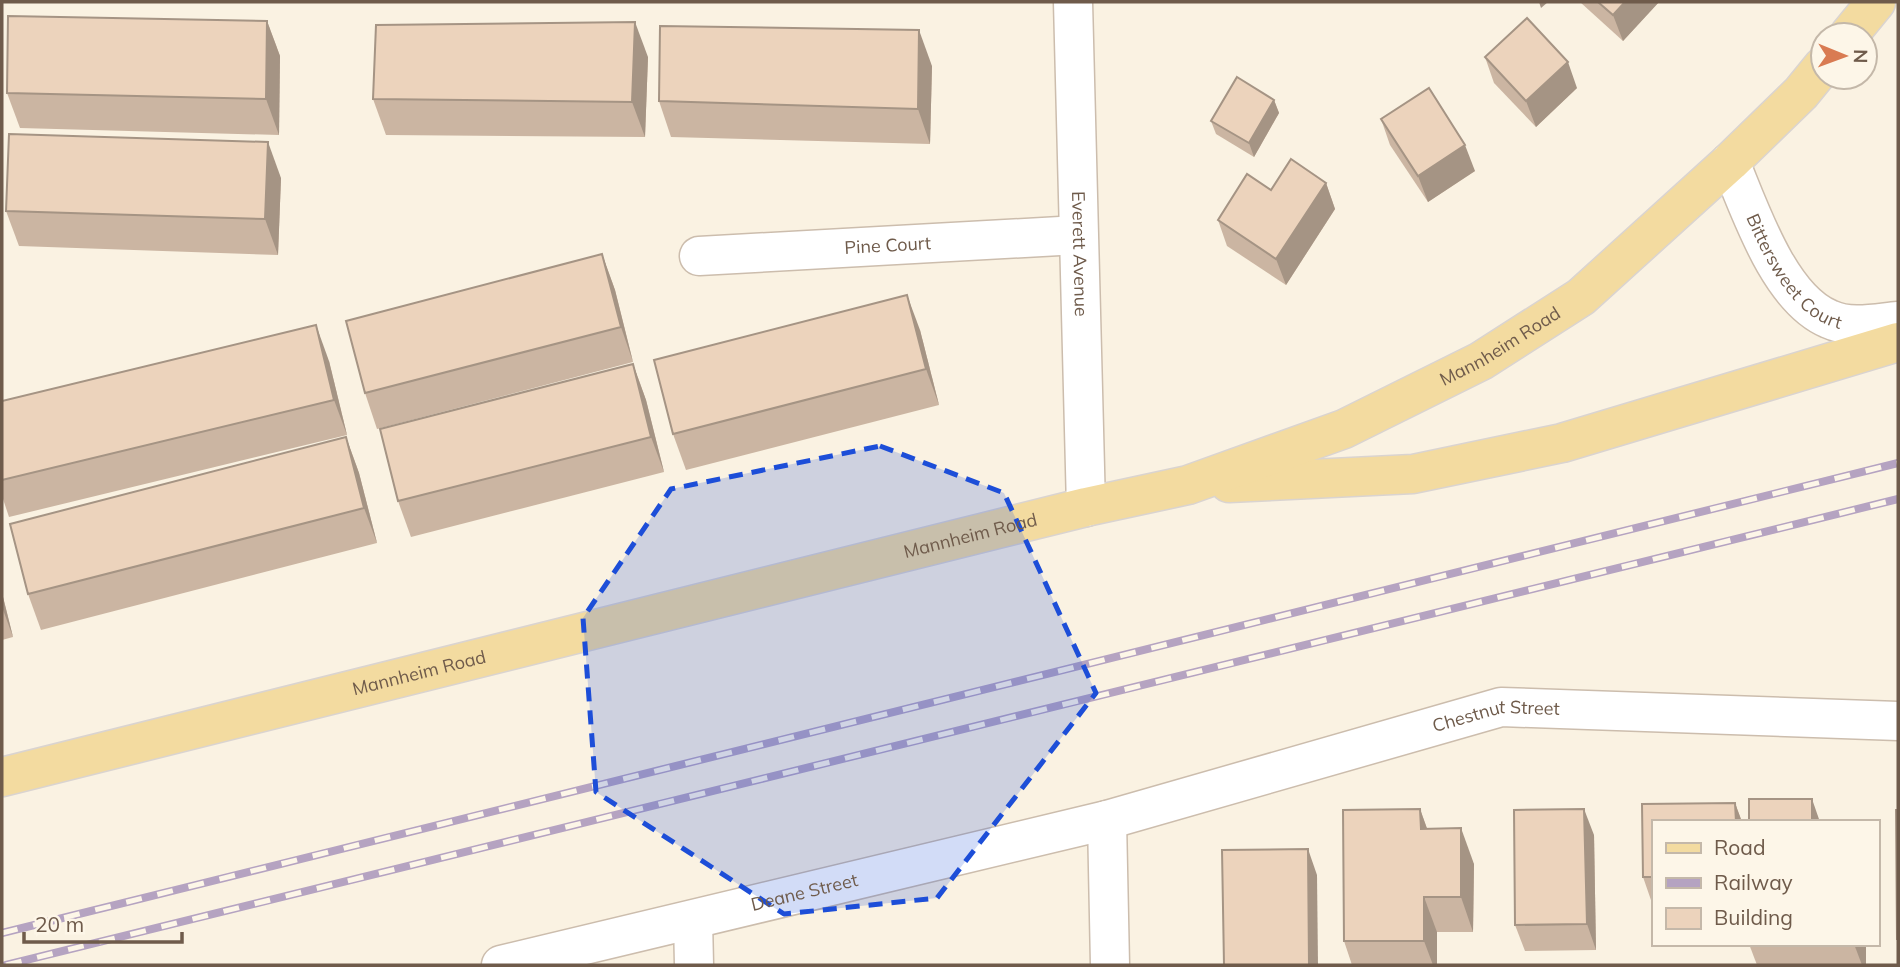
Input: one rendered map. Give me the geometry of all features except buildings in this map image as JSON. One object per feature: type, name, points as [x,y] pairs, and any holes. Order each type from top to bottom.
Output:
[{"type":"main road","points":[[1860,21],[1876,2]]},
{"type":"main road","name":"Mannheim Road","points":[[2,777],[1086,507],[1188,485],[1343,429],[1481,361],[1581,297],[1730,162],[1809,83]]},
{"type":"main road","points":[[1188,485],[1413,474],[1562,443],[1898,342]]},
{"type":"street","name":"Everett Avenue","points":[[1073,2],[1086,507]]},
{"type":"street","name":"Bittersweet Court","points":[[1730,162],[1773,261],[1805,306],[1830,320],[1853,325],[1898,321]]},
{"type":"street","name":"Pine Court","points":[[699,256],[1078,235]]},
{"type":"street","name":"Chestnut Street","points":[[1107,820],[1501,707],[1898,721]]},
{"type":"street","name":"Deane Street","points":[[501,965],[1107,820]]},
{"type":"street","points":[[1107,820],[1110,965]]},
{"type":"street","points":[[693,920],[694,965]]},
{"type":"highlighted area","points":[[880,446],[1004,493],[1096,693],[937,898],[784,914],[596,792],[583,618],[671,489]]},
{"type":"railway","points":[[2,933],[1898,463]]},
{"type":"railway","points":[[6,965],[1898,499]]}]
